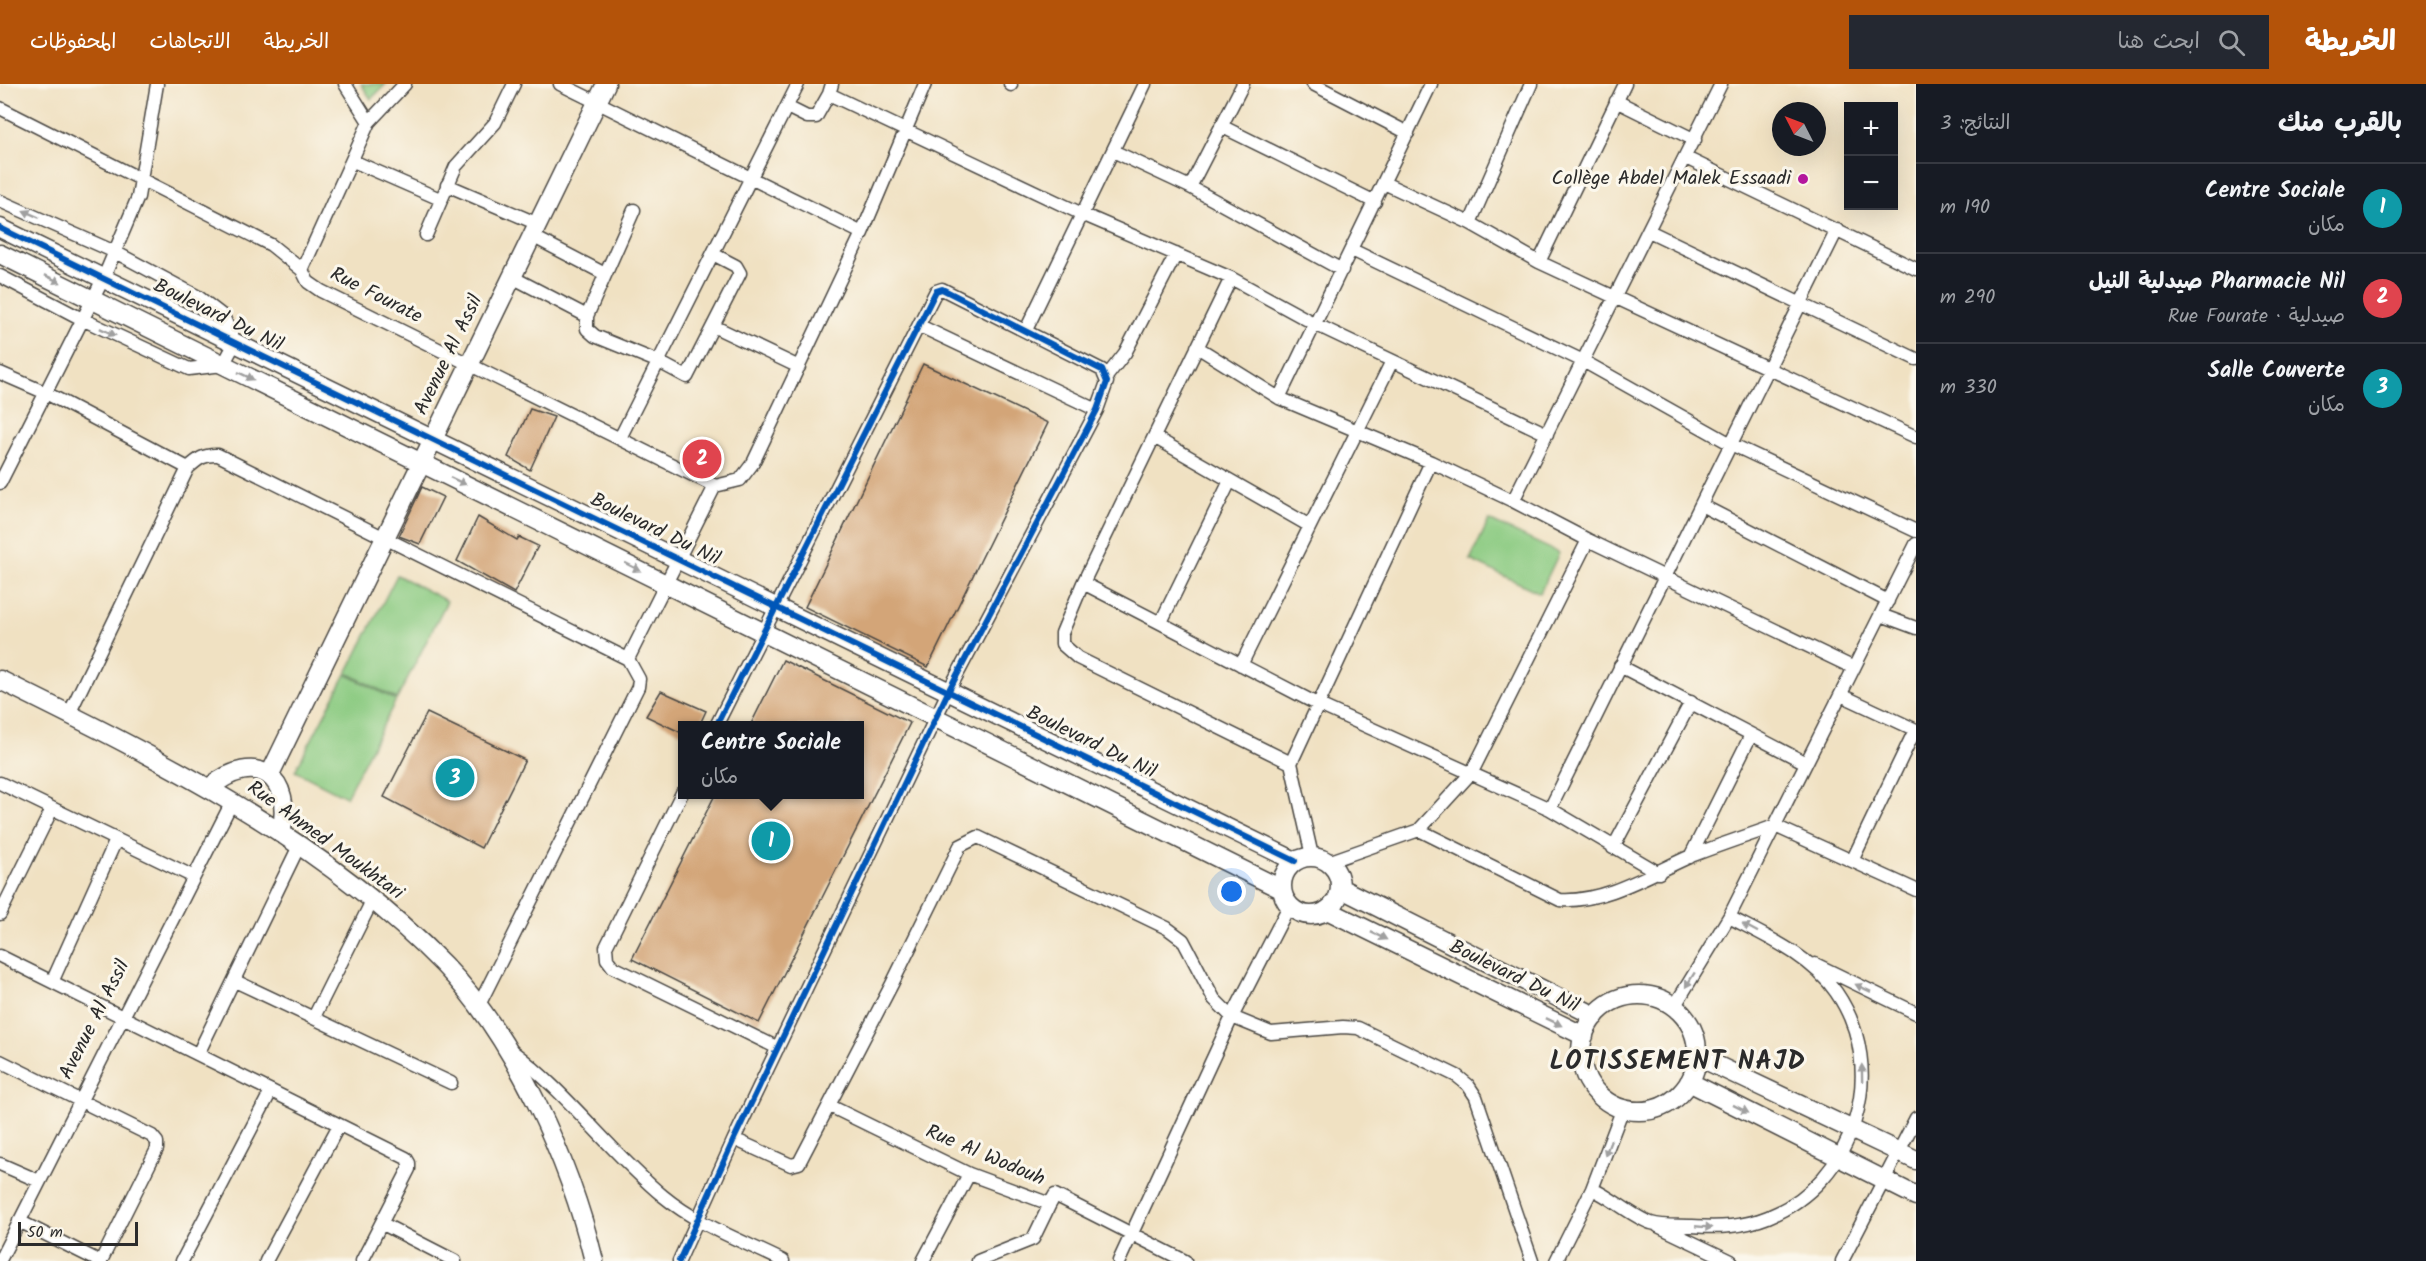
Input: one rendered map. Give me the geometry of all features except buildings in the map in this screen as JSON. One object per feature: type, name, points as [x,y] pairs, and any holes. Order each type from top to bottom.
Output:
[{"type":"street","points":[[0,483],[104,277],[138,197],[157,84]]},
{"type":"street","points":[[345,84],[369,122]]},
{"type":"street","points":[[302,270],[369,122],[405,84]]},
{"type":"street","points":[[426,235],[447,185],[464,156],[495,123],[514,84]]},
{"type":"street","points":[[560,84],[862,232]]},
{"type":"street","name":"Avenue Al Assil","points":[[270,774],[606,84]]},
{"type":"street","points":[[620,438],[798,84]]},
{"type":"street","points":[[628,659],[715,486],[740,480],[753,463],[862,232],[925,84]]},
{"type":"street","points":[[1026,330],[1145,84]]},
{"type":"street","points":[[1190,187],[1243,84]]},
{"type":"street","points":[[1312,84],[1408,133]]},
{"type":"street","points":[[1279,398],[1317,325],[1431,84]]},
{"type":"street","points":[[1470,223],[1531,84]]},
{"type":"street","points":[[1539,262],[1625,84]]},
{"type":"street","points":[[1513,501],[1721,84]]},
{"type":"street","points":[[787,106],[807,117],[816,117],[831,89],[906,131],[1082,214],[1231,278],[1317,325],[1547,434]]},
{"type":"street","points":[[1616,101],[1695,140]]},
{"type":"street","name":"Rue Fourate","points":[[0,108],[142,177],[178,199],[271,245],[302,270],[308,282],[321,291],[715,486]]},
{"type":"street","points":[[1221,126],[1375,202]]},
{"type":"street","points":[[1113,152],[1190,187],[1342,270]]},
{"type":"street","points":[[1686,158],[1916,269]]},
{"type":"street","points":[[353,161],[440,199]]},
{"type":"street","points":[[1384,183],[1470,223],[1539,262],[1916,437]]},
{"type":"street","points":[[447,185],[535,230],[605,274]]},
{"type":"street","name":"Boulevard Du Nil","points":[[0,201],[115,252],[213,307],[223,316],[235,343]]},
{"type":"street","points":[[634,210],[587,315],[587,329],[595,336],[659,362],[682,377],[687,377],[740,273],[736,266],[713,254]]},
{"type":"street","name":"Boulevard Du Nil","points":[[0,228],[948,692],[1312,860]]},
{"type":"street","points":[[1550,809],[1837,230]]},
{"type":"street","points":[[1649,231],[1916,359]]},
{"type":"street","points":[[1352,250],[1583,361],[1731,444],[1916,531]]},
{"type":"street","name":"Boulevard Du Nil","points":[[0,254],[936,717],[1285,897]]},
{"type":"street","points":[[679,1261],[696,1218],[948,692],[1097,410],[1107,376],[1125,354],[1176,254]]},
{"type":"street","points":[[0,276],[82,319],[189,369],[224,365]]},
{"type":"street","points":[[512,277],[587,315]]},
{"type":"street","points":[[1231,278],[1083,583],[1062,633],[1062,644],[1078,658],[1291,763]]},
{"type":"street","points":[[718,721],[920,326],[932,297],[942,289],[1102,370],[1107,376]]},
{"type":"street","points":[[713,326],[799,367]]},
{"type":"street","points":[[920,326],[1097,410]]},
{"type":"street","name":"Boulevard Du Nil","points":[[224,365],[235,343]]},
{"type":"street","points":[[1197,347],[1279,398],[1431,462],[1854,668]]},
{"type":"street","points":[[1241,665],[1392,361]]},
{"type":"street","points":[[0,373],[46,393],[188,468]]},
{"type":"street","points":[[1154,437],[1310,526]]},
{"type":"street","points":[[69,714],[188,468],[204,455],[218,455],[628,659],[639,679],[638,687],[478,1007]]},
{"type":"street","points":[[1312,860],[1291,763],[1431,462]]},
{"type":"street","points":[[1161,622],[1230,482]]},
{"type":"street","points":[[1701,505],[1888,601]]},
{"type":"street","points":[[1119,1261],[1285,897],[1284,873],[1312,860],[1419,830],[1472,772],[1588,540]]},
{"type":"street","points":[[1674,1007],[1729,917],[1916,544]]},
{"type":"street","points":[[1083,583],[1317,704],[1550,809],[1659,873]]},
{"type":"street","points":[[1881,615],[1916,628]]},
{"type":"street","points":[[1620,666],[1806,763]]},
{"type":"street","name":"Rue Ahmed Moukhtari","points":[[0,680],[113,735],[232,802],[373,899],[445,966],[478,1007],[504,1046],[561,1159],[587,1233],[594,1261]]},
{"type":"street","points":[[1841,695],[1916,730],[1852,861]]},
{"type":"street","points":[[1613,848],[1691,702]]},
{"type":"street","points":[[1690,857],[1751,735]]},
{"type":"street","points":[[209,788],[233,771],[256,768],[270,774],[282,793],[285,805],[281,834]]},
{"type":"street","points":[[0,783],[194,877]]},
{"type":"street","points":[[679,799],[606,947],[607,959],[613,967],[778,1048]]},
{"type":"street","name":"Avenue Al Assil","points":[[0,1260],[232,802]]},
{"type":"street","points":[[0,915],[51,809]]},
{"type":"street","points":[[1419,830],[1560,900],[1585,898],[1659,873],[1690,857],[1775,826],[1916,890]]},
{"type":"street","points":[[734,1139],[791,1165],[799,1163],[830,1106],[960,846],[978,837],[1175,934],[1183,940],[1214,999],[1232,1017],[1271,1033],[1343,1027],[1358,1028],[1447,1071],[1468,1085],[1476,1097],[1532,1261]]},
{"type":"street","points":[[53,981],[116,840]]},
{"type":"street","points":[[198,1054],[299,846]]},
{"type":"street","points":[[1285,897],[1309,915],[1327,910],[1337,898],[1340,888],[1337,872],[1312,860]]},
{"type":"street","name":"Boulevard Du Nil","points":[[1340,888],[1595,1016]]},
{"type":"street","points":[[314,1017],[373,899]]},
{"type":"street","name":"Boulevard Du Nil","points":[[1327,910],[1584,1036]]},
{"type":"street","points":[[1729,917],[1803,958],[1916,1013]]},
{"type":"street","points":[[0,956],[406,1158],[409,1162],[409,1169],[383,1224],[362,1261]]},
{"type":"street","points":[[1651,1223],[1719,1228],[1766,1218],[1802,1197],[1822,1179],[1839,1158],[1852,1131],[1863,1080],[1856,1035],[1836,992],[1803,958]]},
{"type":"street","points":[[235,981],[451,1083]]},
{"type":"street","points":[[1630,996],[1658,997],[1674,1007],[1693,1030],[1697,1056],[1689,1082],[1678,1096],[1656,1109],[1639,1111],[1623,1108],[1607,1101],[1590,1083],[1582,1060],[1584,1036],[1595,1016],[1608,1005],[1630,996]]},
{"type":"street","points":[[504,1046],[540,1072],[664,1197],[696,1218],[783,1261]]},
{"type":"street","points":[[1697,1056],[1916,1161]]},
{"type":"street","points":[[0,1061],[152,1136],[157,1142],[157,1149],[100,1261],[19,1221]]},
{"type":"street","points":[[1689,1082],[1916,1196]]},
{"type":"street","points":[[182,1261],[271,1090]]},
{"type":"street","name":"Rue Al Wodouh","points":[[830,1106],[969,1174],[1050,1204],[1055,1195],[1185,1261]]},
{"type":"street","points":[[1556,1261],[1592,1189],[1623,1108]]},
{"type":"street","points":[[1842,1261],[1916,1118]]},
{"type":"street","points":[[266,1261],[339,1125]]},
{"type":"street","points":[[0,1164],[39,1181]]},
{"type":"street","points":[[925,1261],[969,1174]]},
{"type":"street","points":[[1592,1189],[1651,1223],[1731,1261]]},
{"type":"street","points":[[978,1261],[1033,1239],[1050,1204]]},
{"type":"street","points":[[383,1224],[437,1257],[455,1261]]},
{"type":"green space","points":[[361,84],[386,84],[371,99]]},
{"type":"green space","points":[[1489,520],[1559,553],[1540,593],[1470,560]]},
{"type":"green space","points":[[397,575],[447,601],[397,699],[347,673]]},
{"type":"green space","points":[[346,674],[396,700],[346,797],[295,771]]},
{"type":"cycle path","points":[[0,228],[1295,861]]},
{"type":"cycle path","points":[[679,1261],[734,1139],[948,692],[1097,410],[1107,382],[1102,370],[942,289],[936,291],[719,721]]},
{"type":"place","name":"Collège Abdel Malek Essaadi","points":[[1803,179]]},
{"type":"place","name":"Pharmacie Nil صيدلية النيل","points":[[702,459]]},
{"type":"place","name":"Salle Couverte","points":[[455,778]]},
{"type":"place","name":"Centre Sociale","points":[[771,841]]},
{"type":"district","name":"LOTISSEMENT NAJD","points":[[1678,1062]]}]
